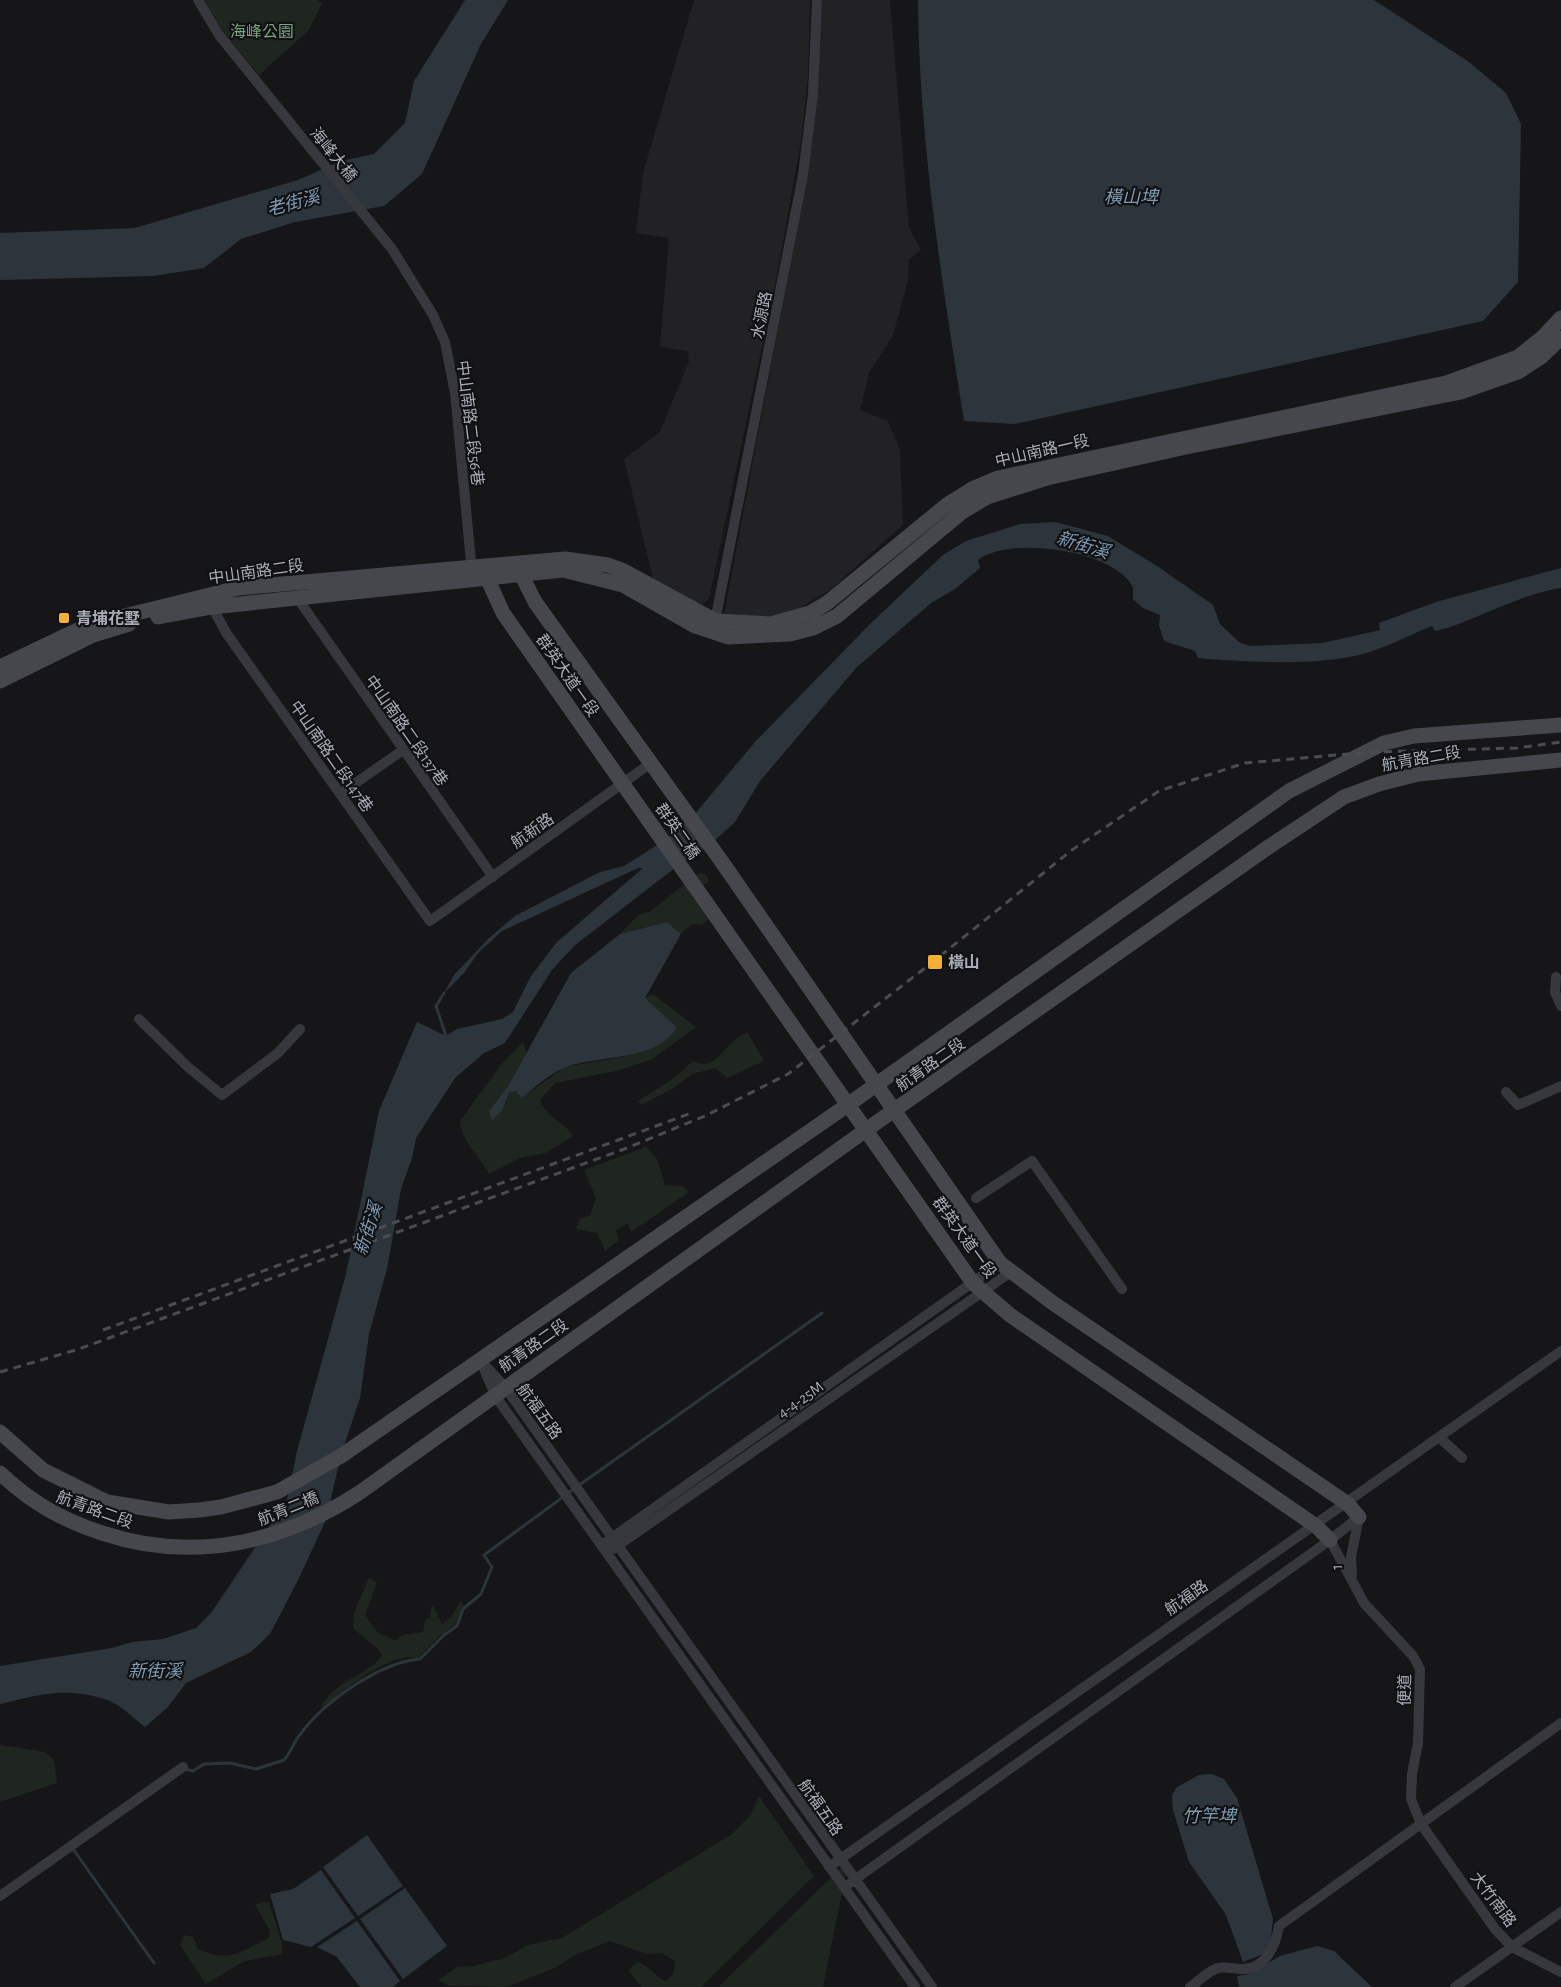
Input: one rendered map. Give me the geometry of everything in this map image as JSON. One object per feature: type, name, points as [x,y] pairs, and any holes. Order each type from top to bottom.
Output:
[{"type":"street","name":"海峰大橋","points":[[198,0],[219,35],[392,249]]},
{"type":"street","name":"水源路","points":[[714,626],[803,175],[813,94],[817,0]]},
{"type":"street","name":"中山南路二段56巷","points":[[392,249],[434,315],[445,342],[455,393],[478,573]]},
{"type":"street","name":"中山南路一段","points":[[564,565],[623,585],[695,626],[771,624],[810,614],[827,603],[948,504],[972,489],[998,478],[1446,383],[1518,357],[1544,337],[1561,318]]},
{"type":"street","name":"中山南路一段","points":[[714,626],[728,638],[757,638],[813,628],[837,616],[962,512],[987,497],[1047,478],[1186,447],[1461,392],[1518,372],[1541,357],[1561,338]]},
{"type":"street","name":"中山南路二段","points":[[0,667],[88,625],[238,588],[478,573],[564,565]]},
{"type":"street","name":"群英大道一段","points":[[518,569],[535,602],[664,780]]},
{"type":"street","name":"中山南路二段","points":[[0,681],[93,634],[171,614],[298,599],[478,573]]},
{"type":"street","name":"群英大道一段","points":[[478,573],[503,613],[634,800]]},
{"type":"street","name":"中山南路二段137巷","points":[[298,599],[493,877]]},
{"type":"street","name":"中山南路二段147巷","points":[[212,608],[227,634],[430,921]]},
{"type":"street","name":"航青路二段","points":[[373,1433],[849,1104],[1289,791],[1384,743],[1414,736],[1561,725]]},
{"type":"street","points":[[340,794],[403,750]]},
{"type":"street","name":"航青路二段","points":[[359,1493],[866,1130],[1344,797],[1379,784],[1418,774],[1561,760]]},
{"type":"street","name":"航新路","points":[[430,921],[651,763]]},
{"type":"street","name":"群英二橋","points":[[664,780],[722,862]]},
{"type":"street","name":"群英二橋","points":[[634,800],[693,884]]},
{"type":"street","name":"群英大道一段","points":[[722,862],[875,1085],[1005,1268],[1347,1504],[1359,1517]]},
{"type":"street","name":"群英大道一段","points":[[693,884],[977,1287],[1010,1315],[1316,1526],[1330,1540]]},
{"type":"street","points":[[1556,977],[1555,993],[1561,1006]]},
{"type":"street","points":[[139,1019],[188,1067],[222,1095],[278,1053],[300,1029]]},
{"type":"street","points":[[1506,1092],[1518,1105],[1561,1086]]},
{"type":"street","points":[[976,1198],[1032,1161],[1122,1289]]},
{"type":"street","name":"4-4-25M","points":[[605,1549],[1005,1268]]},
{"type":"street","name":"航福路","points":[[829,1868],[1561,1352]]},
{"type":"street","name":"航福五路","points":[[480,1360],[605,1549],[842,1888],[915,1987]]},
{"type":"street","name":"航福五路","points":[[500,1392],[576,1488],[932,1987]]},
{"type":"street","name":"航青路二段","points":[[0,1432],[44,1470],[107,1502],[168,1512],[221,1507],[258,1498]]},
{"type":"street","name":"航青二橋","points":[[258,1498],[277,1492],[313,1474],[373,1433]]},
{"type":"street","points":[[1440,1438],[1462,1458]]},
{"type":"street","name":"航青路二段","points":[[0,1473],[43,1509],[75,1524],[111,1536],[147,1545],[180,1548],[226,1547]]},
{"type":"street","name":"航青二橋","points":[[226,1547],[266,1538],[307,1523],[359,1493]]},
{"type":"street","points":[[842,1888],[1359,1517]]},
{"type":"street","name":"1","points":[[1352,1578],[1351,1557],[1359,1517]]},
{"type":"street","name":"1","points":[[1330,1540],[1352,1578]]},
{"type":"street","name":"便道","points":[[1352,1578],[1364,1603],[1413,1656],[1420,1669],[1418,1743],[1412,1774],[1412,1799],[1421,1824]]},
{"type":"street","points":[[1190,1987],[1218,1968],[1245,1970],[1259,1962],[1270,1954],[1276,1945],[1278,1926],[1561,1724]]},
{"type":"street","points":[[0,1896],[183,1767]]},
{"type":"street","name":"大竹南路","points":[[1421,1824],[1495,1929],[1512,1947],[1561,1972]]},
{"type":"street","points":[[1455,1987],[1561,1912]]},
{"type":"shaded area","points":[[694,0],[810,0],[808,78],[801,141],[777,275],[709,599],[703,604],[691,603],[653,579],[624,459],[660,432],[689,361],[687,351],[660,347],[669,238],[636,233],[643,173]]},
{"type":"shaded area","points":[[822,0],[890,0],[909,228],[921,250],[909,260],[908,281],[893,335],[869,373],[860,410],[888,421],[900,450],[903,525],[830,590],[797,610],[774,617],[724,614],[801,207],[816,105]]},
{"type":"green space","name":"海峰公園","points":[[204,0],[318,0],[322,4],[308,31],[259,75],[225,34]]},
{"type":"green space","points":[[699,873],[706,874],[709,881],[698,889],[711,916],[702,925],[692,924],[681,934],[667,922],[620,934],[638,915],[649,912]]},
{"type":"green space","points":[[653,994],[696,1027],[651,1060],[616,1071],[555,1083],[540,1100],[548,1112],[573,1136],[546,1153],[520,1158],[489,1174],[467,1141],[460,1121],[500,1066],[523,1042],[526,1053],[508,1086],[489,1111],[502,1111],[509,1092],[516,1091],[523,1097],[565,1067],[627,1056],[677,1027],[645,998]]},
{"type":"green space","points":[[748,1033],[764,1061],[727,1078],[716,1068],[692,1074],[674,1088],[641,1105],[638,1101],[673,1079],[693,1061],[702,1064],[716,1059],[740,1036]]},
{"type":"green space","points":[[646,1147],[657,1159],[665,1185],[683,1186],[689,1192],[631,1232],[628,1223],[616,1230],[619,1240],[605,1251],[597,1233],[576,1229],[580,1218],[590,1216],[596,1198],[584,1170]]},
{"type":"green space","points":[[369,1578],[377,1583],[365,1615],[378,1633],[396,1641],[402,1635],[423,1632],[425,1620],[430,1617],[432,1604],[442,1624],[452,1616],[461,1601],[463,1606],[455,1625],[440,1635],[418,1658],[394,1660],[382,1666],[344,1690],[326,1707],[321,1707],[334,1690],[368,1668],[382,1655],[353,1628],[354,1613]]},
{"type":"green space","points":[[0,1745],[45,1752],[54,1760],[57,1783],[0,1802]]},
{"type":"green space","points":[[759,1796],[814,1876],[701,1987],[641,1987],[628,1970],[638,1962],[666,1981],[673,1974],[675,1961],[662,1953],[646,1954],[610,1941],[575,1955],[555,1968],[506,1987],[449,1986],[438,1980],[457,1967],[473,1966],[505,1958],[528,1945],[562,1938],[732,1834],[750,1816]]},
{"type":"green space","points":[[841,1868],[847,1868],[823,1987],[718,1987]]},
{"type":"green space","points":[[269,1902],[282,1943],[282,1954],[245,1961],[206,1984],[180,1945],[184,1935],[193,1937],[198,1949],[219,1955],[235,1954],[269,1938],[270,1931],[255,1905]]},
{"type":"water","name":"老街溪","points":[[465,0],[508,0],[481,44],[422,174],[384,206],[295,222],[241,239],[204,268],[153,276],[0,280],[0,233],[135,228],[298,180],[341,161],[374,154],[405,123],[414,81]]},
{"type":"water","name":"橫山埤","points":[[918,0],[1374,0],[1469,62],[1506,93],[1521,124],[1518,282],[1483,321],[1015,424],[964,421],[940,264],[927,159],[919,53]]},
{"type":"water","name":"新街溪","points":[[1055,522],[1108,536],[1157,566],[1213,605],[1220,624],[1239,642],[1249,646],[1322,643],[1380,630],[1379,623],[1436,602],[1561,568],[1561,588],[1519,600],[1447,628],[1435,631],[1432,626],[1387,646],[1359,655],[1322,661],[1236,661],[1198,658],[1195,651],[1164,641],[1159,625],[1160,615],[1143,608],[1133,599],[1133,587],[1122,574],[1105,564],[1060,550],[1036,548],[1013,548],[993,552],[978,560],[980,568],[955,589],[931,603],[856,668],[760,781],[735,822],[713,842],[676,867],[574,946],[552,970],[505,1043],[484,1053],[455,1078],[416,1138],[412,1158],[401,1189],[387,1269],[369,1334],[360,1398],[341,1455],[326,1520],[270,1634],[251,1652],[186,1683],[167,1708],[145,1727],[112,1702],[79,1693],[53,1693],[0,1704],[0,1666],[112,1648],[132,1642],[163,1639],[196,1628],[211,1613],[287,1500],[297,1451],[346,1274],[379,1111],[417,1022],[446,1036],[457,1029],[502,1019],[513,1012],[531,976],[557,942],[643,868],[638,868],[502,931],[478,953],[464,973],[444,993],[454,975],[488,939],[515,916],[600,872],[624,866],[662,842],[694,815],[755,742],[870,624],[943,555],[966,541],[1020,524]]},
{"type":"water","points":[[667,922],[681,934],[645,998],[677,1027],[667,1039],[641,1052],[564,1068],[522,1098],[516,1091],[509,1092],[502,1111],[492,1120],[489,1111],[508,1086],[571,973],[620,934]]},
{"type":"water","name":"竹竿埤","points":[[1212,1774],[1224,1779],[1237,1798],[1273,1919],[1270,1946],[1263,1954],[1243,1962],[1226,1915],[1189,1862],[1173,1810],[1172,1795],[1177,1787],[1199,1775]]},
{"type":"water","points":[[367,1835],[403,1886],[358,1916],[323,1867]]},
{"type":"water","points":[[321,1870],[355,1918],[311,1947],[283,1940],[270,1894],[293,1889]]},
{"type":"water","points":[[405,1888],[447,1946],[403,1979],[360,1919]]},
{"type":"water","points":[[357,1921],[400,1981],[393,1987],[360,1987],[337,1957],[317,1947]]},
{"type":"water","points":[[1317,1946],[1334,1951],[1372,1987],[1239,1987],[1237,1976],[1249,1974],[1280,1956]]},
{"type":"waterway","points":[[444,993],[436,1006],[446,1036]]},
{"type":"waterway","points":[[568,1493],[822,1313]]},
{"type":"waterway","points":[[185,1769],[193,1771],[204,1764],[230,1763],[256,1769],[284,1760],[309,1723],[337,1698],[353,1686],[387,1668],[420,1659],[444,1635],[457,1626],[463,1609],[481,1594],[492,1567],[484,1555],[563,1497]]},
{"type":"waterway","points":[[73,1849],[154,1963]]},
{"type":"railway","points":[[0,1372],[79,1349],[627,1148],[705,1116],[788,1074],[1072,850],[1159,791],[1245,763],[1372,752],[1517,748],[1561,742]]},
{"type":"railway","points":[[103,1330],[694,1112]]},
{"type":"place","name":"青埔花墅","points":[[64,618]]},
{"type":"place","name":"橫山","points":[[935,962]]}]
